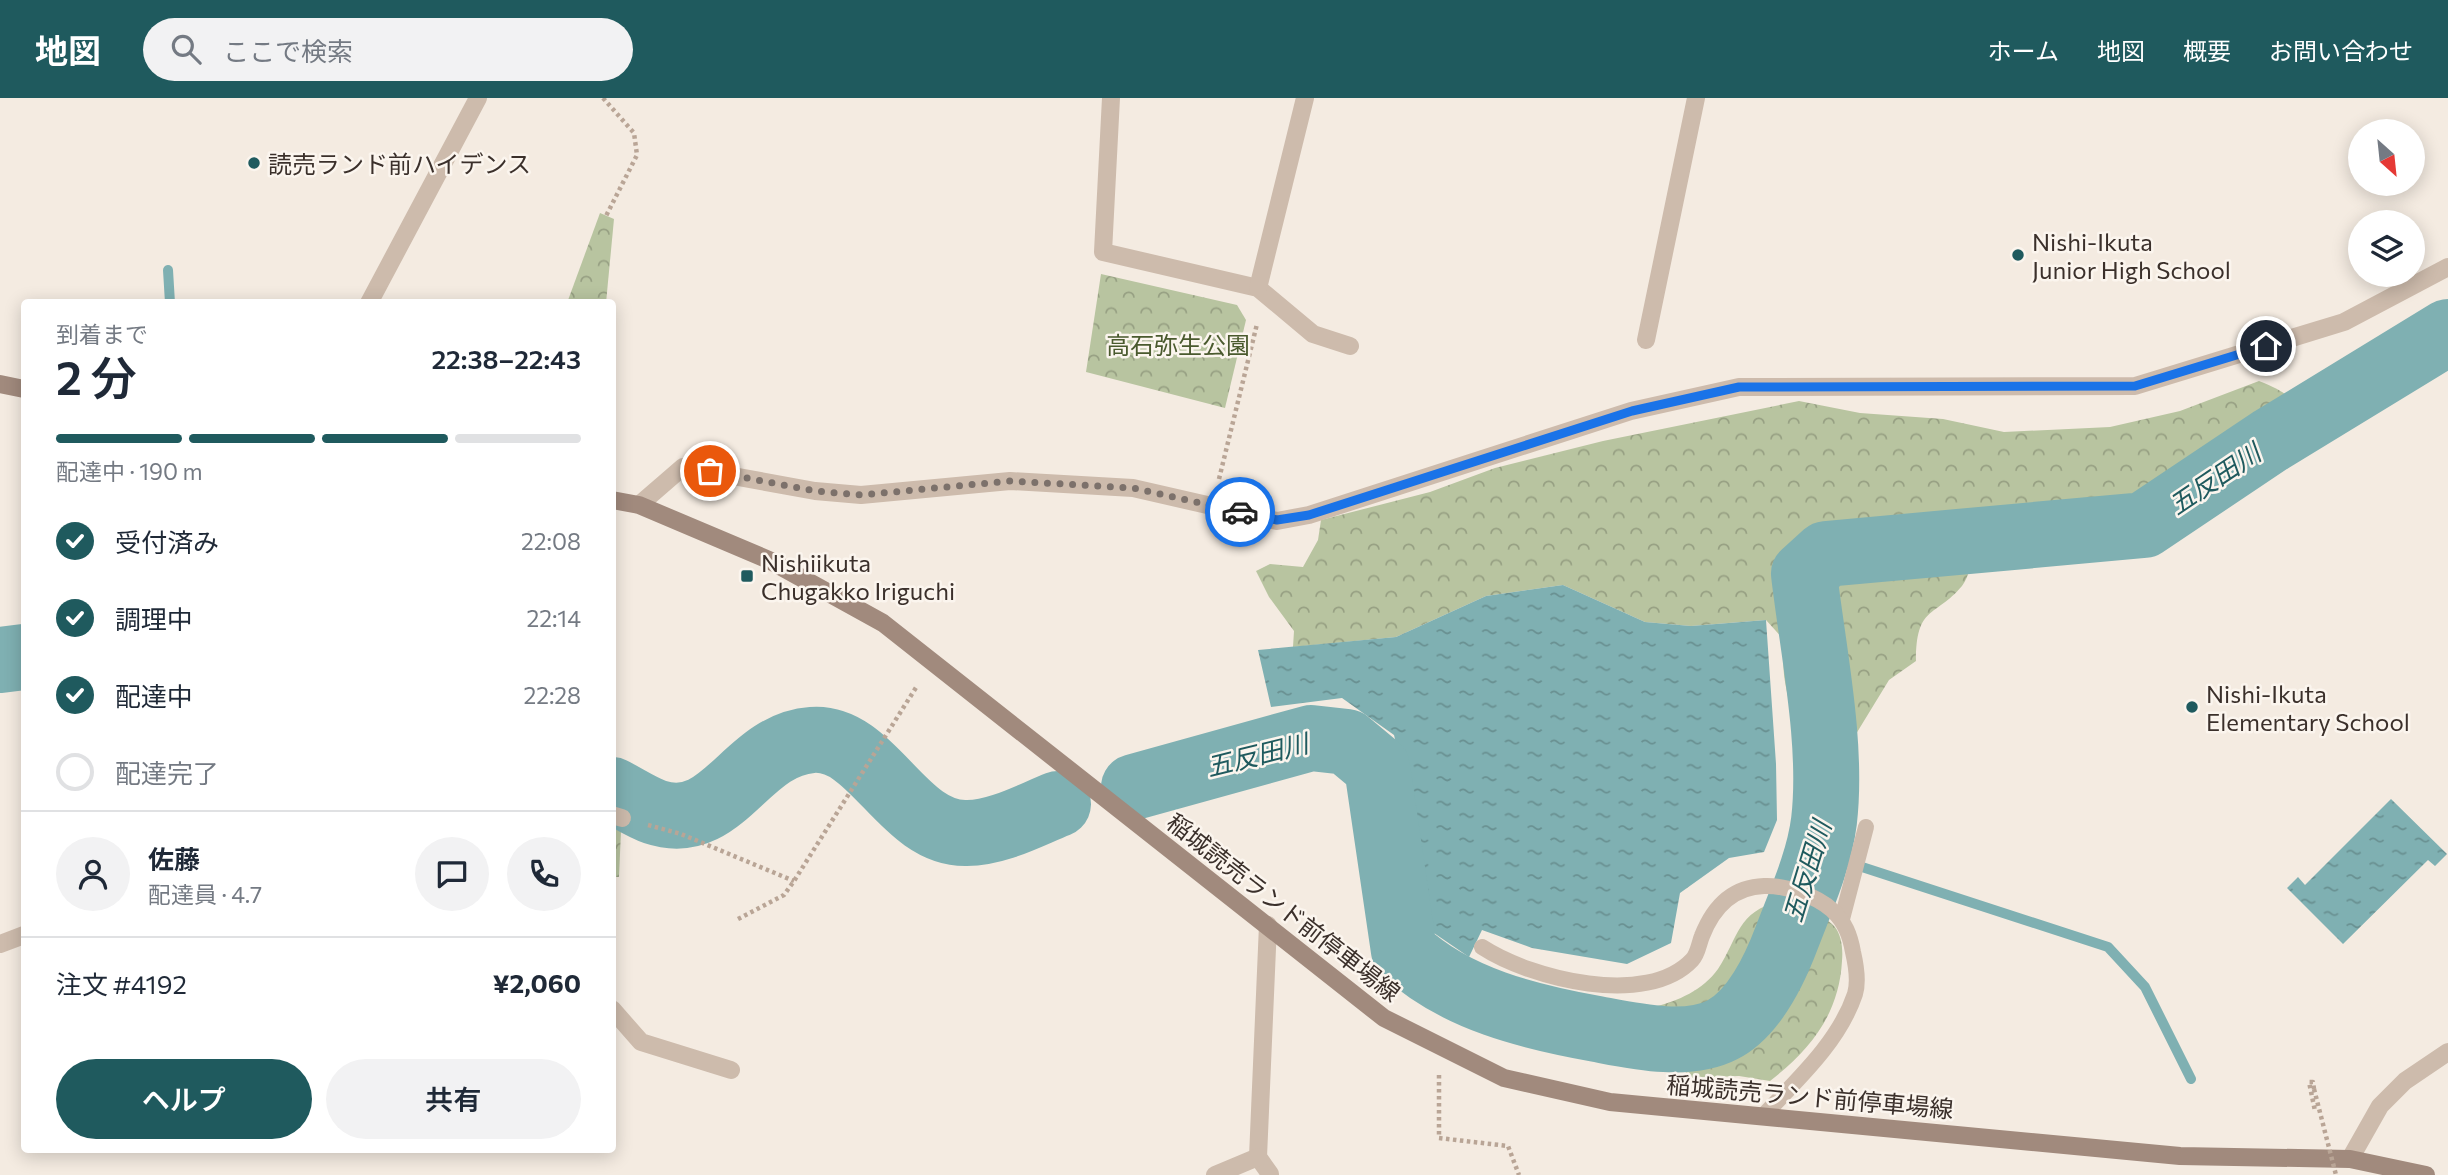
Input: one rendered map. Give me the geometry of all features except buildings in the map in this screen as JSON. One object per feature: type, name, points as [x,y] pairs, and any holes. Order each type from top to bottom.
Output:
[{"type":"main road","points":[[0,384],[21,388]]},
{"type":"main road","name":"稲城読売ランド前停車場線","points":[[616,501],[639,505],[769,560],[883,623],[1384,1018],[1504,1078],[1610,1102],[2180,1156],[2350,1159],[2426,1175]]},
{"type":"street","points":[[371,299],[478,98]]},
{"type":"street","points":[[1111,98],[1102,252],[1261,290],[1313,334],[1350,345]]},
{"type":"street","points":[[1261,290],[1305,98]]},
{"type":"street","points":[[1646,340],[1696,98]]},
{"type":"street","points":[[639,505],[683,467],[815,491],[861,495],[1010,481],[1133,488],[1277,520],[1309,515],[1632,411],[1739,387],[2135,386],[2344,322],[2448,267]]},
{"type":"street","points":[[1268,925],[1258,1157],[1270,1174]]},
{"type":"street","points":[[0,944],[21,936]]},
{"type":"street","points":[[616,1014],[641,1042],[731,1070]]},
{"type":"street","points":[[2350,1159],[2380,1107],[2405,1081],[2448,1052]]},
{"type":"street","points":[[1216,1175],[1258,1157]]},
{"type":"lane","points":[[1842,919],[1866,827]]},
{"type":"lane","points":[[1482,947],[1495,956],[1553,976],[1603,984],[1653,983],[1677,972],[1694,958],[1709,921],[1725,899],[1744,889],[1765,886],[1786,889],[1824,902],[1842,919],[1851,939],[1856,968],[1856,992],[1815,1061],[1763,1116]]},
{"type":"path","points":[[603,98],[634,133],[637,155],[606,216]]},
{"type":"path","points":[[1213,506],[1261,290]]},
{"type":"path","points":[[738,919],[784,895],[932,662]]},
{"type":"path","points":[[617,816],[681,834],[794,881]]},
{"type":"path","points":[[1441,1046],[1439,1138],[1508,1146],[1519,1175]]},
{"type":"path","points":[[2315,1111],[2309,1083],[2313,1082],[2336,1175]]},
{"type":"green space","points":[[600,213],[614,219],[606,299],[568,299]]},
{"type":"green space","name":"高石弥生公園","points":[[1101,274],[1237,305],[1246,320],[1225,408],[1086,372]]},
{"type":"green space","points":[[2259,381],[2279,390],[2291,400],[2304,435],[2184,510],[2174,522],[1976,549],[1962,586],[1923,621],[1919,630],[1916,661],[1889,680],[1856,734],[1850,811],[1800,823],[1795,735],[1784,674],[1785,641],[1766,620],[1691,626],[1645,622],[1563,585],[1486,596],[1396,637],[1293,647],[1294,631],[1269,597],[1256,571],[1270,564],[1303,567],[1318,540],[1321,520],[1430,492],[1495,468],[1603,441],[1799,401],[1860,413],[1943,419],[2004,432],[2110,427],[2180,411]]},
{"type":"green space","points":[[616,830],[621,831],[619,877],[616,877]]},
{"type":"green space","points":[[1781,901],[1829,921],[1837,930],[1841,943],[1840,980],[1835,998],[1829,1014],[1810,1043],[1770,1081],[1739,1076],[1692,1078],[1683,1070],[1652,1068],[1655,1059],[1644,1052],[1654,1007],[1681,998],[1705,983],[1718,969],[1747,918],[1767,905]]},
{"type":"water","points":[[1563,585],[1645,622],[1691,626],[1766,620],[1777,820],[1764,852],[1729,858],[1680,893],[1671,943],[1627,964],[1532,948],[1482,930],[1469,957],[1431,931],[1415,822],[1394,735],[1342,698],[1271,707],[1258,650],[1396,637],[1486,596]]},
{"type":"water","points":[[2391,799],[2447,854],[2435,866],[2428,860],[2343,944],[2287,888],[2298,877],[2305,885]]},
{"type":"waterway","points":[[168,270],[170,299]]},
{"type":"waterway","name":"五反田川","points":[[1134,787],[1311,738],[1347,742],[1377,767],[1404,951],[1424,968],[1470,994],[1520,1012],[1660,1039],[1708,1035],[1733,1023],[1762,990],[1782,950],[1804,895],[1822,836],[1826,791],[1824,729],[1804,574],[1826,554],[2144,525],[2271,440],[2448,332]]},
{"type":"waterway","name":"五反田川","points":[[0,660],[21,657]]},
{"type":"waterway","name":"五反田川","points":[[616,792],[655,812],[679,816],[699,811],[717,801],[768,757],[789,745],[812,740],[834,743],[853,753],[924,819],[944,829],[967,833],[990,830],[1058,804]]},
{"type":"waterway","points":[[1816,852],[2108,947],[2145,987],[2191,1079]]},
{"type":"way so far","points":[[710,471],[815,491],[861,495],[1010,481],[1133,488],[1240,512]]},
{"type":"place","name":"読売ランド前ハイデンス","points":[[254,163]]},
{"type":"place","name":"Nishi-Ikuta Junior High School","points":[[2018,255]]},
{"type":"place","name":"Nishiikuta Chugakko Iriguchi","points":[[747,576]]},
{"type":"place","name":"Nishi-Ikuta Elementary School","points":[[2192,707]]},
{"type":"route","points":[[1240,512],[1277,520],[1309,515],[1632,411],[1739,387],[2135,386],[2266,346]]}]
